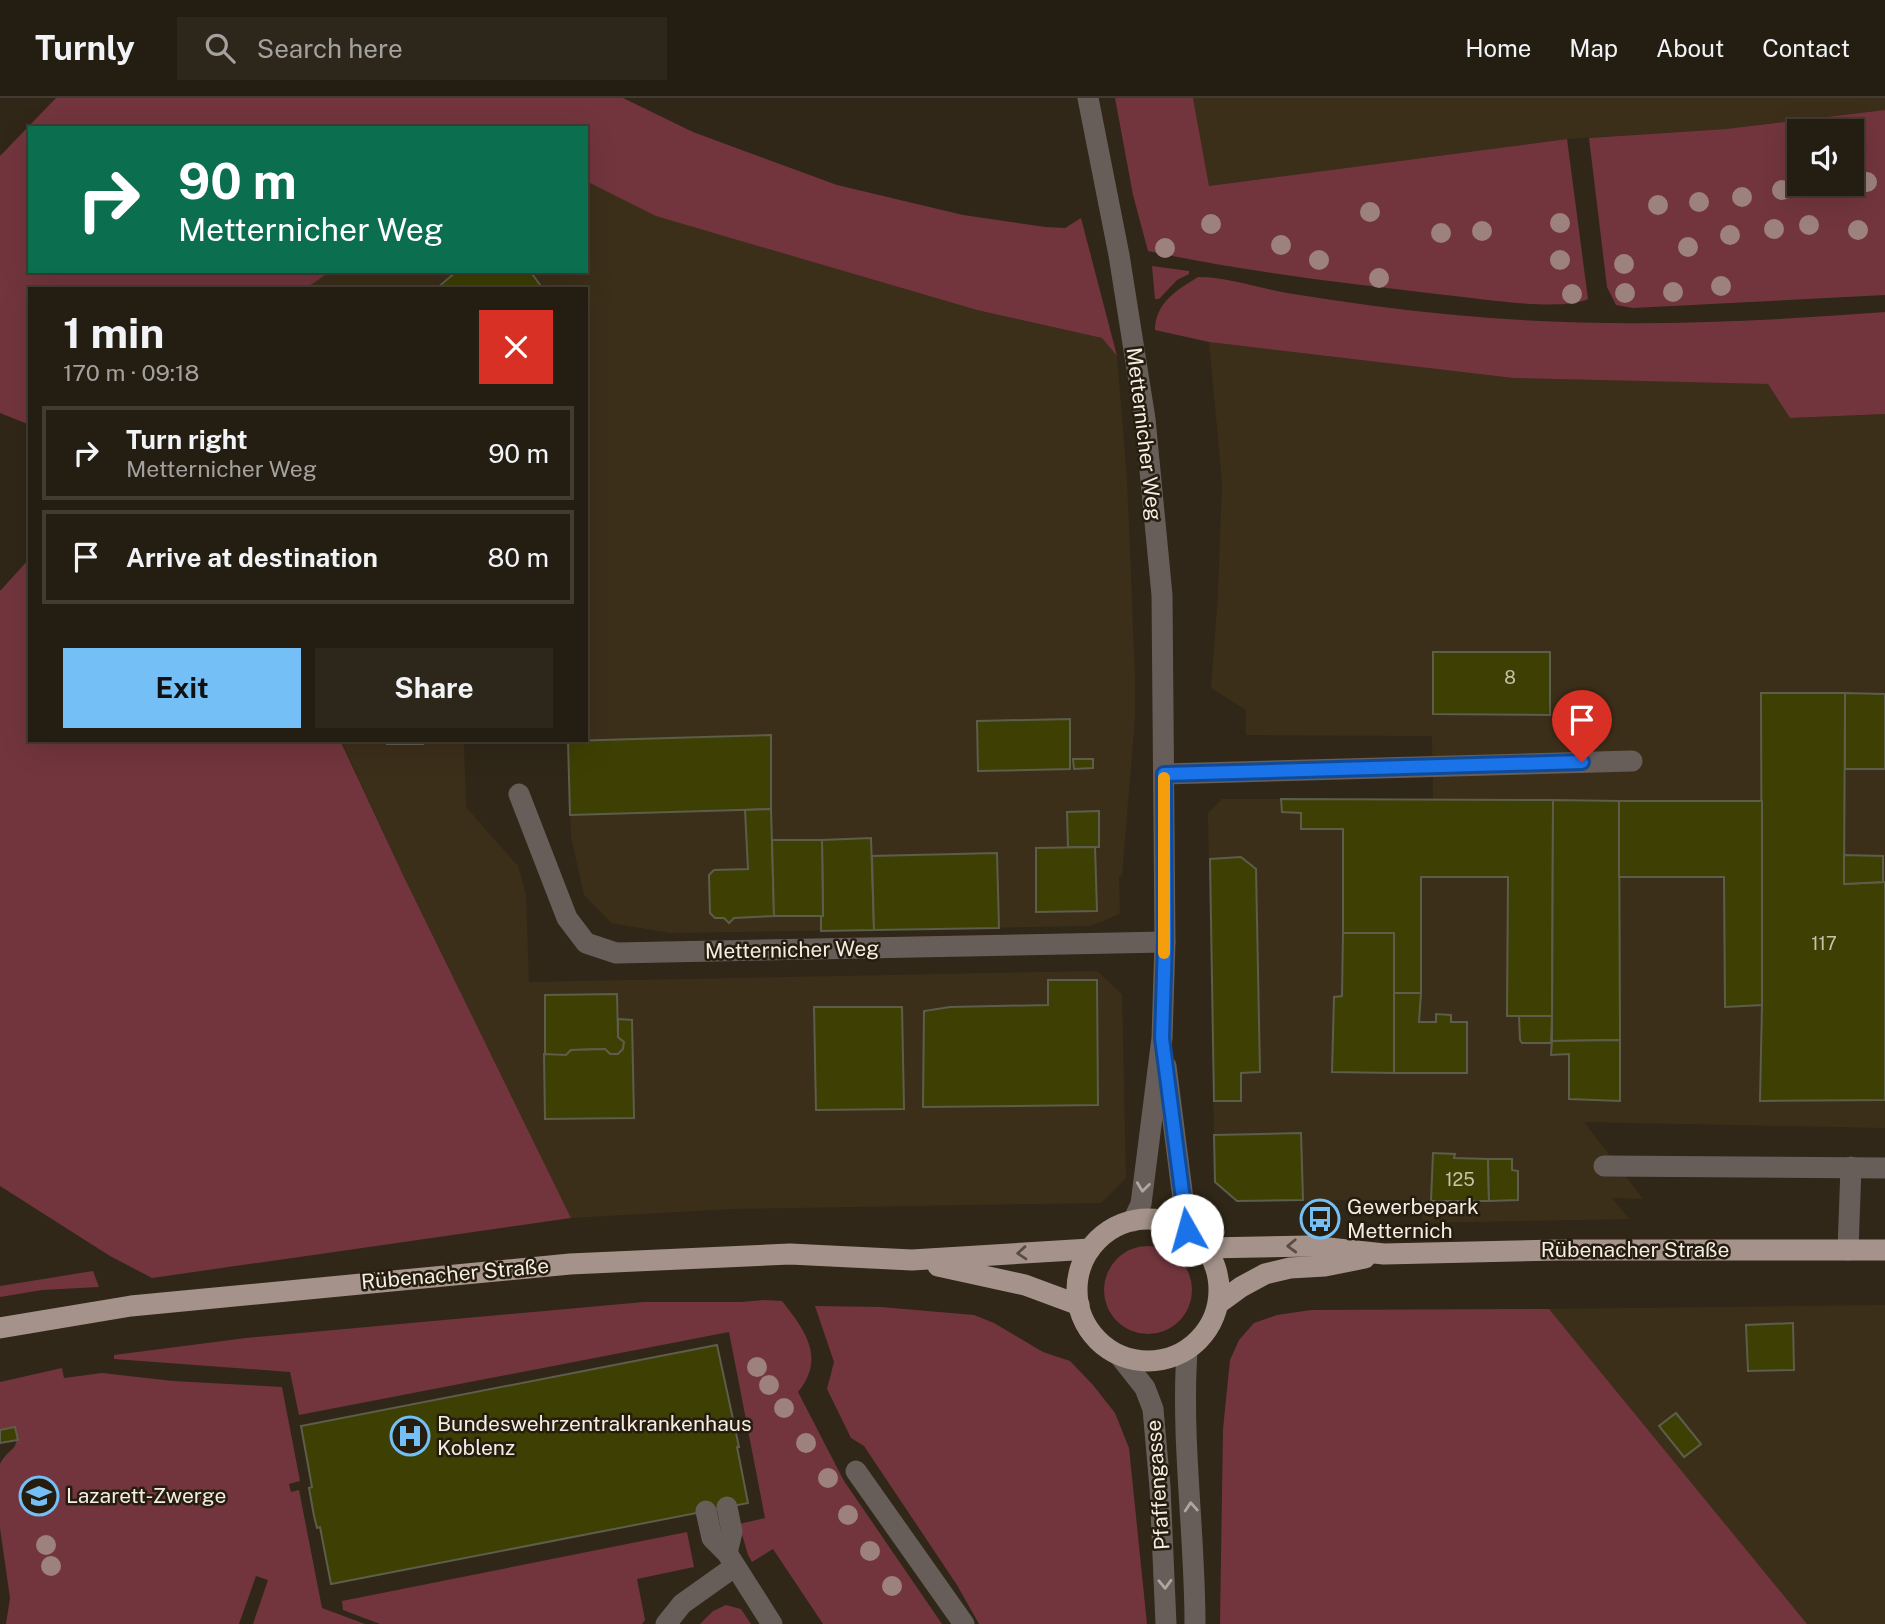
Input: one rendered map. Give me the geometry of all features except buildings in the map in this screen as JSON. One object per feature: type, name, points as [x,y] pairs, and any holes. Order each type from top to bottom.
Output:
[{"type":"main road","points":[[1151,1219],[1187,1230],[1206,1248],[1217,1274],[1219,1303],[1213,1321],[1202,1338],[1187,1350],[1166,1359],[1142,1361],[1119,1355],[1100,1345],[1090,1334],[1079,1305],[1078,1284],[1081,1267],[1090,1249],[1101,1237],[1133,1221],[1151,1219]]},
{"type":"main road","name":"Rübenacher Straße","points":[[1206,1248],[1310,1245],[1384,1254],[1559,1250],[1885,1250]]},
{"type":"main road","name":"Rübenacher Straße","points":[[0,1328],[131,1306],[569,1264],[790,1254],[912,1260],[1090,1249]]},
{"type":"main road","name":"Rübenacher Straße","points":[[1219,1303],[1265,1274],[1384,1254]]},
{"type":"main road","name":"Rübenacher Straße","points":[[912,1260],[1025,1285],[1079,1305]]},
{"type":"street","name":"Metternicher Weg","points":[[1088,98],[1119,255],[1145,419],[1162,595],[1165,942],[1162,1038],[1141,1204],[1133,1221]]},
{"type":"street","points":[[1164,774],[1632,761]]},
{"type":"street","name":"Metternicher Weg","points":[[519,794],[566,918],[586,943],[616,953],[1165,942]]},
{"type":"street","name":"Metternicher Weg","points":[[1162,1038],[1187,1230]]},
{"type":"street","points":[[1604,1166],[1885,1168]]},
{"type":"street","points":[[1848,1250],[1851,1167]]},
{"type":"street","name":"Pfaffengasse","points":[[1187,1350],[1185,1402],[1195,1562],[1195,1624]]},
{"type":"street","name":"Pfaffengasse","points":[[1119,1355],[1144,1388],[1153,1409],[1160,1487],[1166,1624]]},
{"type":"street","points":[[856,1471],[964,1624]]},
{"type":"street","points":[[717,1509],[732,1532],[730,1560],[772,1624]]},
{"type":"street","points":[[666,1624],[682,1604],[730,1560]]},
{"type":"shaded area","points":[[56,98],[623,98],[693,132],[837,185],[963,215],[1045,227],[1065,228],[1081,218],[1117,356],[1102,338],[977,310],[656,216],[588,182],[588,126],[29,126]]},
{"type":"shaded area","points":[[1115,98],[1193,98],[1209,186],[1567,139],[1588,299],[1558,304],[1497,301],[1296,276],[1148,251],[1133,195]]},
{"type":"shaded area","points":[[1193,98],[1885,98],[1885,110],[1787,119],[1787,122],[1726,129],[1567,139],[1209,186]]},
{"type":"shaded area","points":[[1885,110],[1885,295],[1633,308],[1616,305],[1607,287],[1589,138],[1726,129],[1787,122],[1787,196],[1864,196],[1864,119],[1810,119]]},
{"type":"shaded area","points":[[28,127],[28,273],[328,273],[308,287],[28,287],[28,424],[0,413],[0,156]]},
{"type":"shaded area","points":[[588,182],[657,216],[977,310],[1102,338],[1117,356],[1127,480],[1135,676],[1135,717],[1122,875],[1119,876],[1120,914],[1090,926],[671,933],[611,923],[584,895],[571,837],[568,742],[588,742],[588,287],[308,287],[328,273],[588,273]]},
{"type":"shaded area","points":[[1152,266],[1189,271],[1189,274],[1177,280],[1159,299],[1155,299]]},
{"type":"shaded area","points":[[1198,277],[1371,306],[1563,322],[1670,323],[1885,312],[1885,414],[1790,418],[1768,384],[1513,378],[1209,342],[1155,330],[1163,305],[1175,292]]},
{"type":"shaded area","points":[[1209,342],[1513,378],[1768,384],[1790,418],[1885,414],[1885,1128],[1584,1122],[1643,1199],[1612,1198],[1629,1219],[1423,1223],[1421,1210],[1412,1200],[1237,1201],[1215,1182],[1208,813],[1222,799],[1433,799],[1432,736],[1246,735],[1246,710],[1211,688],[1222,481]]},
{"type":"shaded area","points":[[28,560],[28,742],[341,742],[571,1218],[152,1278],[110,1256],[0,1186],[0,591]]},
{"type":"shaded area","points":[[342,742],[544,742],[464,743],[466,807],[518,866],[526,895],[529,982],[1097,971],[1122,994],[1126,1178],[1101,1203],[730,1209],[571,1218],[403,875]]},
{"type":"shaded area","points":[[1148,1246],[1165,1249],[1179,1259],[1189,1273],[1192,1290],[1189,1307],[1179,1321],[1165,1331],[1148,1334],[1131,1331],[1117,1321],[1107,1307],[1104,1290],[1107,1273],[1117,1259],[1131,1249]]},
{"type":"shaded area","points":[[93,1271],[99,1287],[42,1290],[0,1297],[0,1286]]},
{"type":"shaded area","points":[[782,1301],[805,1334],[811,1368],[798,1392],[844,1481],[942,1624],[823,1624],[773,1549],[752,1562],[739,1524],[765,1518],[729,1332],[299,1415],[290,1372],[114,1359],[114,1355],[246,1338],[644,1302]]},
{"type":"shaded area","points":[[1885,1305],[1885,1624],[1807,1624],[1549,1309]]},
{"type":"shaded area","points":[[815,1306],[881,1307],[974,1315],[994,1323],[1043,1352],[1070,1361],[1115,1413],[1129,1448],[1147,1624],[979,1624],[957,1585],[864,1446],[851,1438],[827,1389],[834,1362]]},
{"type":"shaded area","points":[[1549,1309],[1807,1624],[1220,1624],[1223,1429],[1230,1360],[1239,1340],[1254,1323],[1277,1315],[1311,1310]]},
{"type":"shaded area","points":[[62,1368],[64,1378],[102,1373],[173,1381],[282,1387],[300,1481],[289,1484],[291,1492],[299,1490],[322,1608],[365,1624],[253,1624],[268,1580],[256,1576],[239,1624],[6,1624],[10,1598],[0,1528],[0,1464],[15,1445],[16,1435],[15,1427],[0,1430],[0,1382]]},
{"type":"shaded area","points":[[687,1532],[694,1567],[637,1579],[645,1620],[642,1624],[380,1624],[343,1610],[342,1601]]},
{"type":"shaded area","points":[[726,1605],[741,1609],[751,1624],[700,1624],[713,1611]]},
{"type":"slow traffic","points":[[1164,778],[1164,953]]},
{"type":"place","name":"Gewerbepark Metternich","points":[[1320,1219]]},
{"type":"place","name":"Bundeswehrzentralkrankenhaus Koblenz","points":[[410,1436]]},
{"type":"place","name":"Lazarett-Zwerge","points":[[39,1496]]},
{"type":"route","points":[[1187,1230],[1162,1038],[1165,942],[1164,774],[1582,762]]}]
